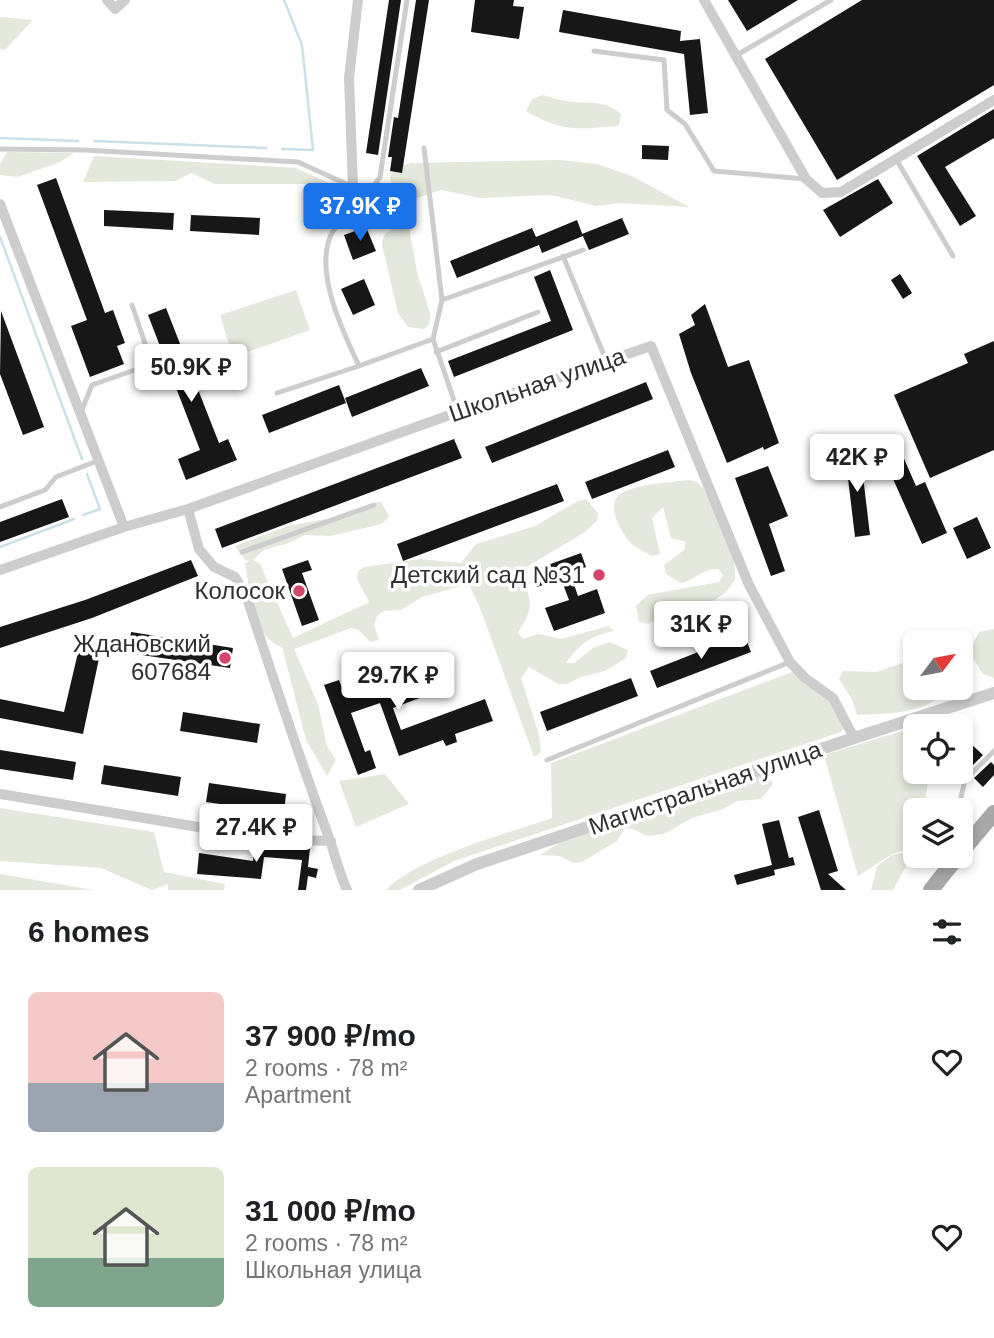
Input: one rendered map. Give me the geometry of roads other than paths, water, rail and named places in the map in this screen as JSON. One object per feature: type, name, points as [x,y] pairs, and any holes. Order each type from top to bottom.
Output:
[{"type":"main road","points":[[973,838],[994,813]]},
{"type":"main road","points":[[931,890],[944,868]]},
{"type":"street","points":[[107,0],[115,9],[125,0]]},
{"type":"street","points":[[353,187],[349,78],[358,0]]},
{"type":"street","points":[[704,0],[806,179],[822,193],[841,192],[994,100]]},
{"type":"street","points":[[0,204],[79,416],[124,527]]},
{"type":"street","name":"Школьная улица","points":[[0,570],[124,527],[188,509],[651,346],[749,585],[790,663],[805,678],[833,698],[854,738]]},
{"type":"street","points":[[188,509],[199,549],[214,567],[235,577],[247,595],[287,726],[347,890]]},
{"type":"street","name":"Магистральная улица","points":[[419,890],[477,864],[994,693]]},
{"type":"street","points":[[0,794],[270,839],[331,841]]},
{"type":"lane","points":[[359,366],[334,312],[325,254],[331,233],[365,199],[380,177],[407,0]]},
{"type":"lane","points":[[736,56],[831,0]]},
{"type":"lane","points":[[594,51],[664,60],[667,110],[685,124],[714,171],[806,179]]},
{"type":"lane","points":[[424,148],[442,300],[433,339],[458,412]]},
{"type":"lane","points":[[0,149],[84,150],[298,162],[353,187],[365,199]]},
{"type":"lane","points":[[896,159],[953,256]]},
{"type":"lane","points":[[442,300],[583,250]]},
{"type":"lane","points":[[563,256],[607,361]]},
{"type":"lane","points":[[79,416],[92,385],[152,364],[132,305]]},
{"type":"lane","points":[[436,352],[538,312]]},
{"type":"lane","points":[[277,393],[433,339]]},
{"type":"lane","points":[[0,507],[45,490],[56,477],[97,461]]},
{"type":"lane","points":[[242,552],[374,505]]},
{"type":"lane","points":[[547,760],[790,663]]},
{"type":"lane","points":[[961,798],[965,780],[994,751]]},
{"type":"waterway","points":[[282,149],[313,150],[302,45],[284,0]]},
{"type":"waterway","points":[[0,138],[78,141]]},
{"type":"waterway","points":[[94,141],[266,148]]},
{"type":"waterway","points":[[0,237],[82,459]]},
{"type":"waterway","points":[[83,515],[100,509],[87,474]]},
{"type":"waterway","points":[[0,547],[74,519]]},
{"type":"place","name":"Детский сад №31","points":[[599,575]]},
{"type":"place","name":"Колосок","points":[[299,591]]},
{"type":"place","name":"Ждановский 607684","points":[[225,658]]}]
